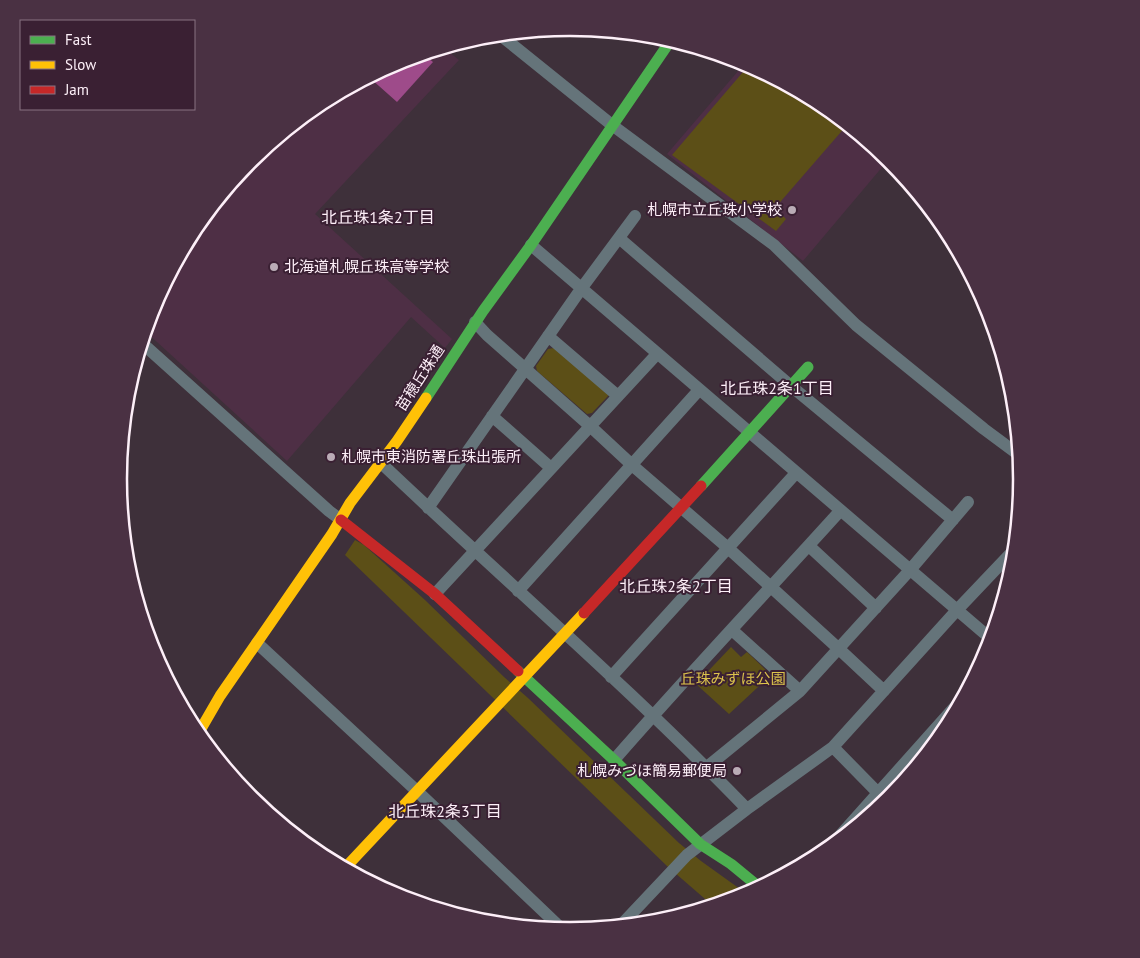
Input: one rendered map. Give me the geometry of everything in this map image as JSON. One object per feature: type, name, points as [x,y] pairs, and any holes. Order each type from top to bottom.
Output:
[{"type":"street","points":[[507,41],[612,125],[774,245],[856,325],[1012,450]]},
{"type":"street","name":"苗穂丘珠通","points":[[203,726],[220,696],[341,520],[350,503],[397,441],[475,322],[531,245],[666,47]]},
{"type":"street","points":[[428,508],[548,336],[635,216]]},
{"type":"street","points":[[619,238],[791,386],[953,520]]},
{"type":"street","points":[[531,245],[984,633]]},
{"type":"street","points":[[475,322],[486,335],[728,548],[884,691]]},
{"type":"street","points":[[548,336],[618,396]]},
{"type":"street","points":[[147,349],[329,511],[435,594],[614,760],[700,844],[713,851],[753,882]]},
{"type":"street","points":[[435,594],[657,354]]},
{"type":"street","points":[[350,863],[524,678],[808,367]]},
{"type":"street","points":[[518,591],[700,390]]},
{"type":"street","points":[[492,416],[552,468]]},
{"type":"street","points":[[380,462],[474,551],[565,633],[707,767],[748,809]]},
{"type":"street","points":[[611,677],[796,473]]},
{"type":"street","points":[[707,767],[800,691],[910,570],[968,502]]},
{"type":"street","points":[[614,760],[840,510]]},
{"type":"street","points":[[809,546],[876,608]]},
{"type":"street","points":[[629,918],[687,855],[700,844],[833,747],[1005,560]]},
{"type":"street","points":[[732,630],[800,691]]},
{"type":"street","points":[[257,643],[554,921]]},
{"type":"street","points":[[899,775],[924,745]]},
{"type":"street","points":[[833,747],[879,795]]},
{"type":"shaded area","name":"北海道札幌丘珠高等学校","points":[[450,53],[459,60],[315,214],[452,339],[445,348],[411,317],[287,461],[151,337],[161,310],[187,258],[219,209],[237,187],[278,146],[324,111],[374,82]]},
{"type":"shaded area","points":[[428,60],[433,62],[397,102],[374,82]]},
{"type":"shaded area","name":"札幌市立丘珠小学校","points":[[739,70],[766,82],[816,111],[862,146],[883,166],[803,261],[667,154]]},
{"type":"green space","name":"札幌市立丘珠小学校","points":[[743,72],[791,96],[843,130],[775,208],[786,219],[776,231],[672,155]]},
{"type":"green space","points":[[554,348],[608,393],[608,396],[592,413],[587,414],[537,371],[536,366],[548,349]]},
{"type":"green space","points":[[355,540],[364,545],[425,600],[679,843],[739,888],[706,900],[667,866],[345,555]]},
{"type":"green space","name":"丘珠みずほ公園","points":[[731,647],[741,657],[747,652],[771,675],[729,714],[696,684]]},
{"type":"traffic: fast","points":[[426,398],[483,311],[531,245],[666,47]]},
{"type":"traffic: fast","points":[[701,486],[808,367]]},
{"type":"traffic: fast","points":[[518,671],[614,760],[700,844],[731,864],[753,882]]},
{"type":"traffic: slow","points":[[203,726],[220,696],[332,534],[350,503],[397,441],[426,398]]},
{"type":"traffic: slow","points":[[350,863],[584,613]]},
{"type":"traffic: jam","points":[[584,613],[701,486]]},
{"type":"traffic: jam","points":[[341,520],[435,594],[518,671]]},
{"type":"place","name":"札幌市立丘珠小学校","points":[[792,210]]},
{"type":"place","name":"北海道札幌丘珠高等学校","points":[[274,267]]},
{"type":"place","name":"札幌市東消防署丘珠出張所","points":[[331,457]]},
{"type":"place","name":"札幌みづほ簡易郵便局","points":[[737,771]]},
{"type":"district","name":"北丘珠1条2丁目","points":[[378,217]]},
{"type":"district","name":"北丘珠2条1丁目","points":[[777,388]]},
{"type":"district","name":"北丘珠2条2丁目","points":[[676,586]]},
{"type":"district","name":"北丘珠2条3丁目","points":[[445,811]]}]
